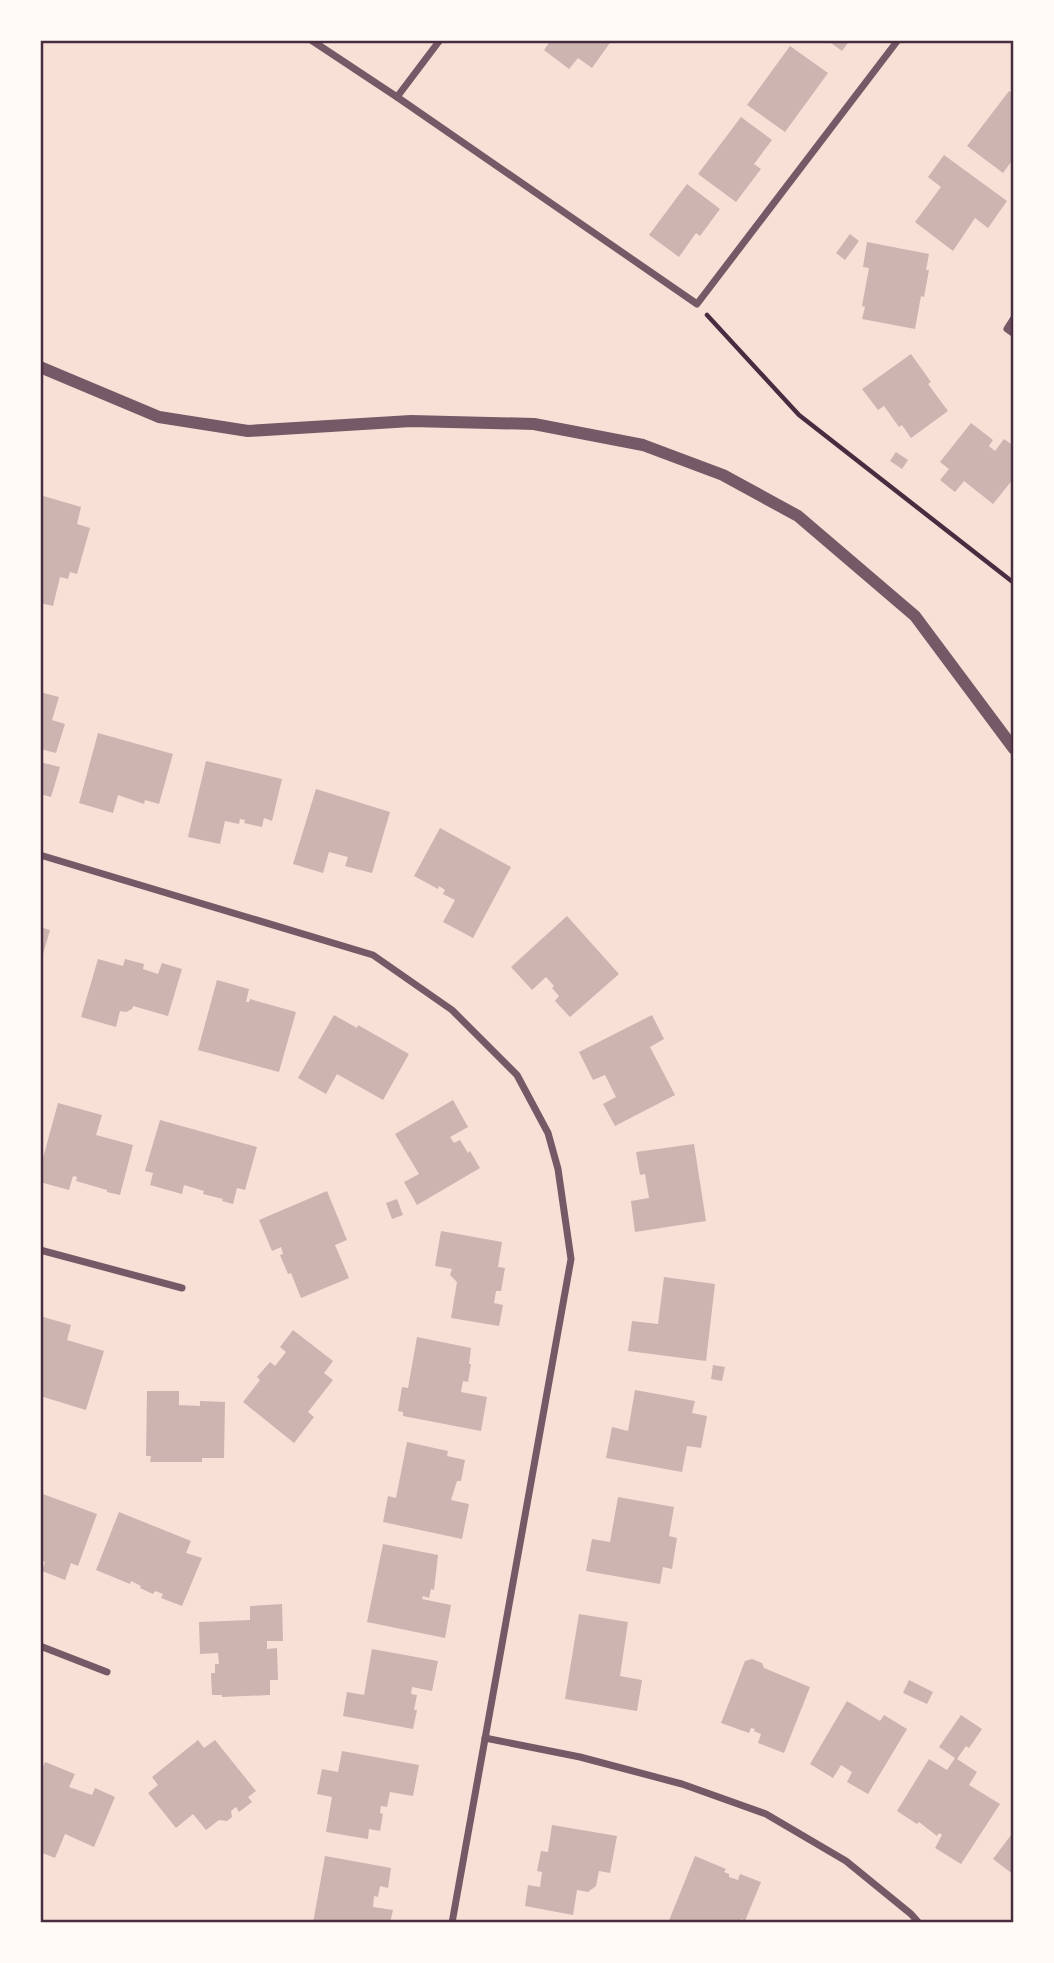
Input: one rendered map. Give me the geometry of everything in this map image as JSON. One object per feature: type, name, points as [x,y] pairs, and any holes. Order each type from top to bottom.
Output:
[{"type":"street","points":[[312,40],[697,304],[898,40]]},
{"type":"street","points":[[397,97],[440,40]]},
{"type":"street","points":[[1014,318],[1007,329],[1014,334]]},
{"type":"street","points":[[40,367],[159,417],[248,431],[411,421],[534,424],[643,445],[723,475],[799,516],[915,616],[1014,749]]},
{"type":"street","points":[[40,855],[373,955],[452,1010],[517,1075],[548,1133],[558,1169],[571,1259],[452,1923]]},
{"type":"street","points":[[40,1250],[183,1289]]},
{"type":"street","points":[[40,1646],[107,1672]]},
{"type":"street","points":[[485,1738],[631,1770],[682,1784],[766,1814],[846,1861],[919,1923]]},
{"type":"path","points":[[697,304],[799,415],[1014,583]]},
{"type":"building","points":[[551,40],[612,40],[592,68],[578,58],[569,69],[544,50]]},
{"type":"building","points":[[827,40],[850,40],[842,51]]},
{"type":"building","points":[[790,46],[828,73],[785,132],[747,105]]},
{"type":"building","points":[[1009,91],[1014,94],[1014,158],[1003,173],[967,146]]},
{"type":"building","points":[[741,117],[772,140],[754,164],[761,169],[736,202],[698,174]]},
{"type":"building","points":[[944,155],[1007,201],[988,228],[975,218],[953,251],[915,222],[941,187],[928,177]]},
{"type":"building","points":[[687,184],[720,209],[700,236],[696,233],[679,257],[649,235]]},
{"type":"building","points":[[850,234],[859,241],[845,260],[836,253]]},
{"type":"building","points":[[867,242],[929,254],[924,297],[921,296],[915,329],[862,319],[869,268],[863,267]]},
{"type":"building","points":[[911,354],[948,411],[911,438],[884,406],[878,410],[862,389]]},
{"type":"building","points":[[971,423],[993,440],[989,446],[995,451],[1004,439],[1014,446],[1014,478],[993,504],[964,481],[955,492],[940,480],[949,469],[940,462]]},
{"type":"building","points":[[896,452],[908,460],[902,469],[890,461]]},
{"type":"building","points":[[40,495],[81,507],[77,524],[90,528],[77,574],[70,572],[68,579],[60,577],[53,606],[40,603]]},
{"type":"building","points":[[40,692],[59,697],[52,720],[65,724],[56,753],[40,749]]},
{"type":"building","points":[[98,733],[173,754],[159,804],[145,800],[144,804],[118,795],[113,813],[79,803]]},
{"type":"building","points":[[206,761],[282,779],[272,821],[264,818],[262,827],[244,823],[245,820],[240,819],[239,824],[225,821],[220,844],[188,837]]},
{"type":"building","points":[[40,762],[60,767],[51,797],[40,794]]},
{"type":"building","points":[[316,789],[390,812],[372,873],[345,866],[348,857],[329,852],[323,873],[293,864]]},
{"type":"building","points":[[440,828],[511,867],[473,938],[443,922],[455,900],[443,894],[445,890],[439,886],[438,889],[414,876]]},
{"type":"building","points":[[567,916],[619,974],[570,1017],[555,1001],[559,996],[546,977],[532,990],[511,967]]},
{"type":"building","points":[[40,927],[50,930],[41,961],[40,961]]},
{"type":"building","points":[[98,959],[123,966],[125,959],[144,964],[143,969],[158,974],[162,963],[182,969],[168,1016],[133,1006],[126,1012],[120,1011],[116,1027],[81,1017]]},
{"type":"building","points":[[217,980],[249,989],[246,1002],[250,999],[296,1012],[279,1072],[198,1050]]},
{"type":"building","points":[[334,1015],[357,1028],[358,1025],[409,1054],[383,1100],[337,1074],[326,1094],[298,1078]]},
{"type":"building","points":[[652,1015],[664,1039],[650,1047],[675,1095],[615,1126],[603,1104],[616,1097],[605,1075],[593,1080],[579,1052]]},
{"type":"building","points":[[453,1100],[468,1127],[450,1137],[454,1143],[460,1140],[480,1168],[417,1205],[404,1182],[419,1174],[395,1134]]},
{"type":"building","points":[[58,1103],[102,1115],[96,1135],[133,1145],[120,1195],[76,1181],[77,1177],[73,1176],[69,1190],[40,1182],[40,1169]]},
{"type":"building","points":[[160,1120],[257,1147],[245,1190],[237,1188],[233,1204],[184,1185],[182,1194],[150,1185],[153,1173],[145,1171]]},
{"type":"building","points":[[694,1144],[706,1221],[635,1232],[631,1201],[649,1198],[645,1174],[640,1175],[636,1152]]},
{"type":"building","points":[[327,1191],[347,1240],[335,1245],[349,1278],[301,1298],[280,1255],[283,1254],[281,1247],[272,1251],[259,1220]]},
{"type":"building","points":[[397,1199],[403,1215],[392,1219],[386,1203]]},
{"type":"building","points":[[441,1231],[502,1242],[498,1267],[505,1268],[501,1291],[496,1291],[494,1303],[503,1305],[499,1326],[451,1318],[457,1282],[450,1275],[452,1269],[435,1266]]},
{"type":"building","points":[[664,1277],[715,1284],[706,1361],[628,1351],[632,1321],[658,1324]]},
{"type":"building","points":[[40,1316],[71,1325],[67,1340],[104,1351],[86,1410],[40,1396]]},
{"type":"building","points":[[293,1330],[333,1361],[324,1373],[333,1380],[308,1412],[314,1417],[294,1443],[243,1402],[260,1380],[257,1377],[270,1362],[275,1366],[286,1352],[280,1347]]},
{"type":"building","points":[[417,1337],[471,1348],[468,1382],[463,1381],[461,1392],[487,1397],[481,1431],[403,1416],[403,1412],[398,1411],[402,1387],[408,1388]]},
{"type":"building","points":[[713,1365],[725,1367],[722,1381],[711,1379]]},
{"type":"building","points":[[635,1390],[695,1401],[692,1413],[707,1416],[701,1448],[687,1446],[682,1472],[606,1458],[612,1427],[628,1431]]},
{"type":"building","points":[[147,1391],[179,1391],[179,1405],[200,1406],[200,1401],[225,1402],[224,1458],[202,1458],[202,1462],[150,1462],[151,1456],[146,1456]]},
{"type":"building","points":[[407,1442],[448,1451],[447,1456],[465,1460],[461,1481],[457,1481],[451,1500],[469,1504],[462,1539],[383,1522],[388,1496],[396,1498]]},
{"type":"building","points":[[40,1493],[97,1514],[78,1566],[71,1563],[65,1580],[42,1571],[45,1562],[40,1560]]},
{"type":"building","points":[[618,1497],[674,1507],[669,1536],[677,1538],[672,1569],[663,1567],[660,1584],[586,1571],[592,1539],[610,1542]]},
{"type":"building","points":[[119,1512],[191,1541],[186,1553],[202,1558],[182,1606],[161,1598],[163,1594],[155,1591],[153,1594],[131,1581],[130,1584],[96,1570]]},
{"type":"building","points":[[383,1544],[438,1555],[434,1590],[431,1589],[429,1598],[423,1596],[422,1599],[451,1605],[445,1638],[367,1622]]},
{"type":"building","points":[[282,1604],[283,1641],[267,1641],[267,1649],[277,1648],[278,1680],[270,1680],[270,1695],[212,1695],[211,1673],[215,1673],[215,1664],[219,1664],[218,1653],[200,1654],[199,1622],[250,1620],[250,1606]]},
{"type":"building","points":[[579,1614],[628,1622],[620,1676],[642,1680],[637,1711],[565,1699]]},
{"type":"building","points":[[372,1649],[438,1661],[432,1691],[412,1687],[411,1694],[417,1695],[413,1729],[343,1716],[347,1692],[364,1695]]},
{"type":"building","points":[[752,1659],[762,1663],[764,1668],[810,1687],[784,1753],[758,1743],[761,1734],[754,1731],[755,1729],[751,1728],[749,1733],[721,1723],[745,1661]]},
{"type":"building","points":[[909,1680],[933,1692],[927,1704],[903,1693]]},
{"type":"building","points":[[847,1701],[880,1721],[884,1715],[907,1729],[868,1794],[847,1782],[852,1772],[841,1765],[833,1778],[810,1764]]},
{"type":"building","points":[[961,1715],[982,1729],[969,1748],[966,1746],[957,1759],[977,1772],[969,1785],[1000,1804],[961,1864],[935,1848],[942,1835],[939,1833],[937,1836],[919,1822],[917,1824],[897,1811],[929,1759],[947,1770],[955,1758],[939,1747]]},
{"type":"building","points":[[198,1740],[204,1748],[215,1740],[256,1791],[248,1797],[252,1802],[239,1812],[236,1807],[227,1821],[219,1820],[206,1830],[193,1814],[176,1828],[148,1793],[158,1785],[152,1777]]},
{"type":"building","points":[[342,1751],[419,1765],[413,1796],[390,1792],[387,1807],[381,1806],[380,1813],[383,1814],[380,1831],[369,1829],[368,1839],[326,1832],[332,1797],[317,1794],[322,1769],[338,1772]]},
{"type":"building","points":[[45,1762],[75,1774],[69,1787],[92,1795],[95,1788],[115,1797],[94,1847],[65,1834],[55,1858],[40,1852],[40,1774]]},
{"type":"building","points":[[552,1825],[617,1836],[610,1873],[599,1871],[596,1886],[588,1892],[577,1890],[573,1915],[525,1906],[528,1885],[540,1887],[542,1872],[537,1871],[541,1851],[548,1852]]},
{"type":"building","points":[[1014,1831],[1014,1875],[993,1859]]},
{"type":"building","points":[[325,1856],[391,1868],[388,1888],[380,1886],[378,1897],[374,1896],[373,1907],[393,1910],[390,1923],[313,1923]]},
{"type":"building","points":[[695,1856],[726,1869],[724,1872],[729,1874],[729,1877],[738,1880],[740,1874],[761,1882],[745,1921],[741,1919],[739,1923],[668,1923]]}]
